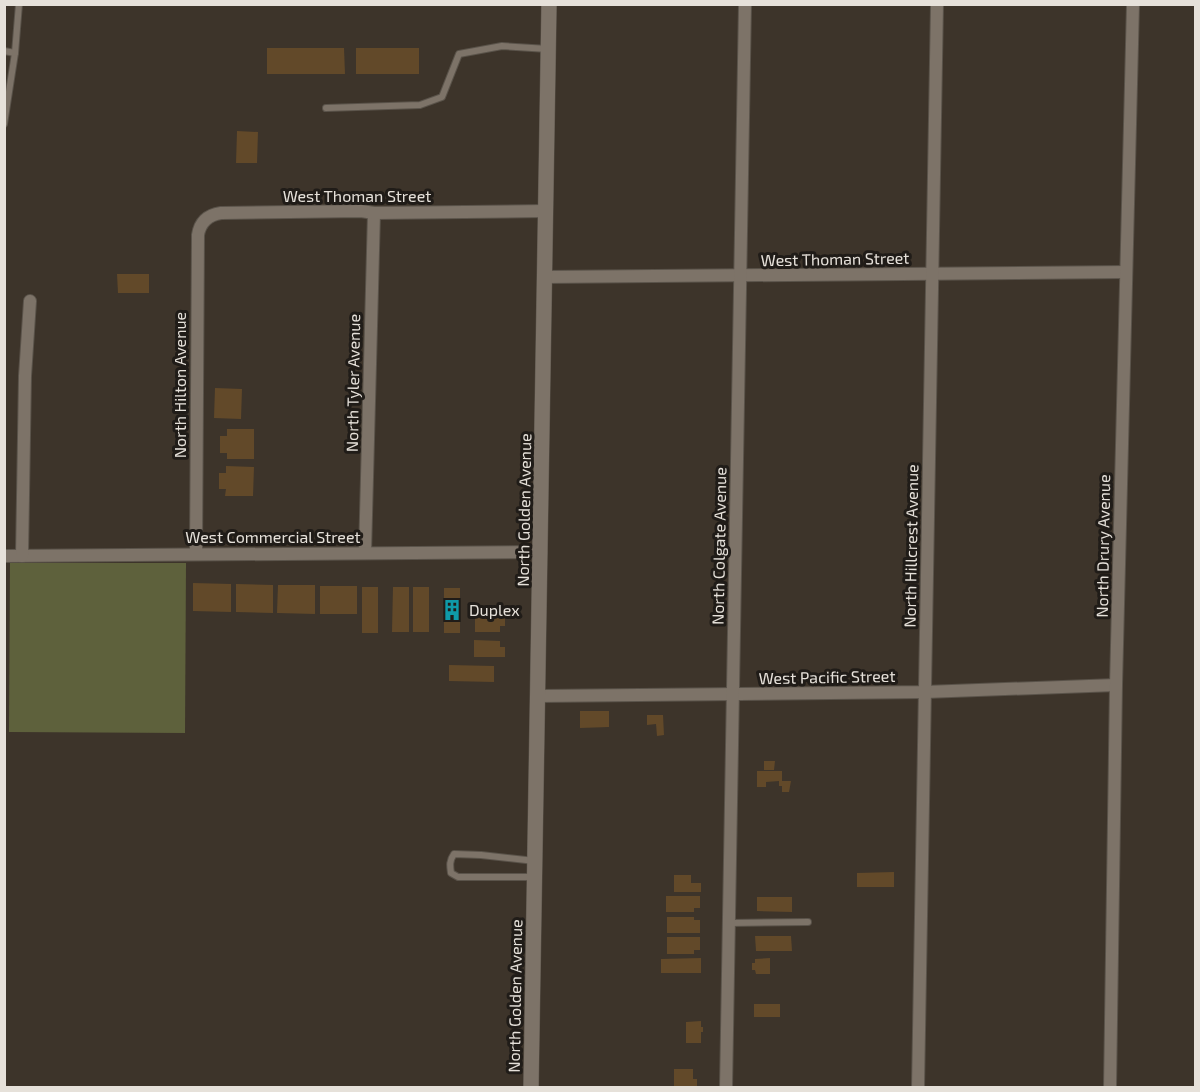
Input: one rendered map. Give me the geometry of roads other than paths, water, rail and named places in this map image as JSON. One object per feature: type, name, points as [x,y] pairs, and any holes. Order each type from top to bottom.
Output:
[{"type":"street","name":"North Golden Avenue","points":[[531,1088],[549,4]]},
{"type":"street","name":"North Colgate Avenue","points":[[726,1088],[745,4]]},
{"type":"street","name":"North Hillcrest Avenue","points":[[918,1088],[936,4]]},
{"type":"street","name":"North Drury Avenue","points":[[1110,1088],[1116,685],[1133,4]]},
{"type":"street","name":"West Thoman Street","points":[[206,218],[220,213],[545,211]]},
{"type":"street","name":"North Tyler Avenue","points":[[365,553],[374,213]]},
{"type":"street","name":"North Hilton Avenue","points":[[196,554],[198,235],[206,218]]},
{"type":"street","name":"West Thoman Street","points":[[544,277],[1126,272]]},
{"type":"street","points":[[22,556],[25,376],[30,301]]},
{"type":"street","name":"West Commercial Street","points":[[4,556],[541,552]]},
{"type":"street","name":"West Pacific Street","points":[[539,696],[925,692],[1116,685]]},
{"type":"lane","points":[[4,124],[15,53],[19,4]]},
{"type":"lane","points":[[326,108],[420,105],[442,98],[459,54],[502,46],[548,49]]},
{"type":"lane","points":[[4,51],[15,53]]},
{"type":"lane","points":[[535,861],[454,854],[450,866],[452,873],[458,877],[535,877]]},
{"type":"lane","points":[[729,923],[808,922]]},
{"type":"place","name":"Duplex","points":[[452,610]]}]
